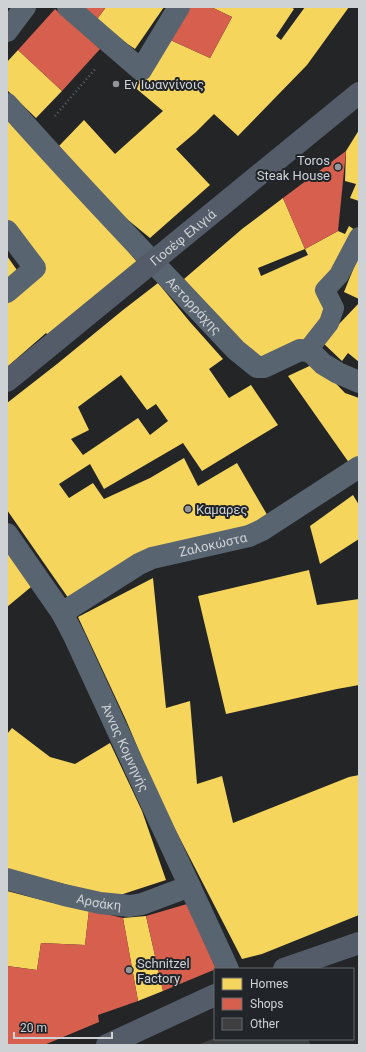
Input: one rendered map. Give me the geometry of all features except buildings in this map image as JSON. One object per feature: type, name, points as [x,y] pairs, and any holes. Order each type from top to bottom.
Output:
[{"type":"main road","name":"Γιοσέφ Ελιγιά","points":[[7,381],[359,93]]},
{"type":"main road","points":[[287,968],[359,943]]},
{"type":"main road","points":[[107,1045],[214,995]]},
{"type":"street","points":[[7,31],[25,7]]},
{"type":"street","points":[[68,7],[141,70],[179,7]]},
{"type":"street","name":"Αετορράχης","points":[[7,104],[236,350],[257,367],[264,367],[300,350],[307,351]]},
{"type":"street","points":[[7,232],[35,268],[7,292]]},
{"type":"street","points":[[307,351],[313,354],[323,364],[338,373],[359,382]]},
{"type":"street","name":"Ζαλοκώστα","points":[[62,613],[139,564],[152,558],[249,536],[262,530],[359,467]]},
{"type":"street","name":"Άννας Κομνηνής","points":[[7,534],[62,613],[228,968]]},
{"type":"street","name":"Αρσάκη","points":[[7,878],[49,891],[100,903],[130,906],[142,904],[190,886]]},
{"type":"lane","points":[[307,351],[329,324],[334,308],[325,290],[339,275],[359,237]]},
{"type":"path","points":[[37,137],[114,46]]},
{"type":"place","name":"Εν Ιωαννίνοις","points":[[116,84]]},
{"type":"place","name":"Toros Steak House","points":[[338,167]]},
{"type":"place","name":"Καμαρες","points":[[188,509]]},
{"type":"place","name":"Schnitzel Factory","points":[[129,970]]}]
